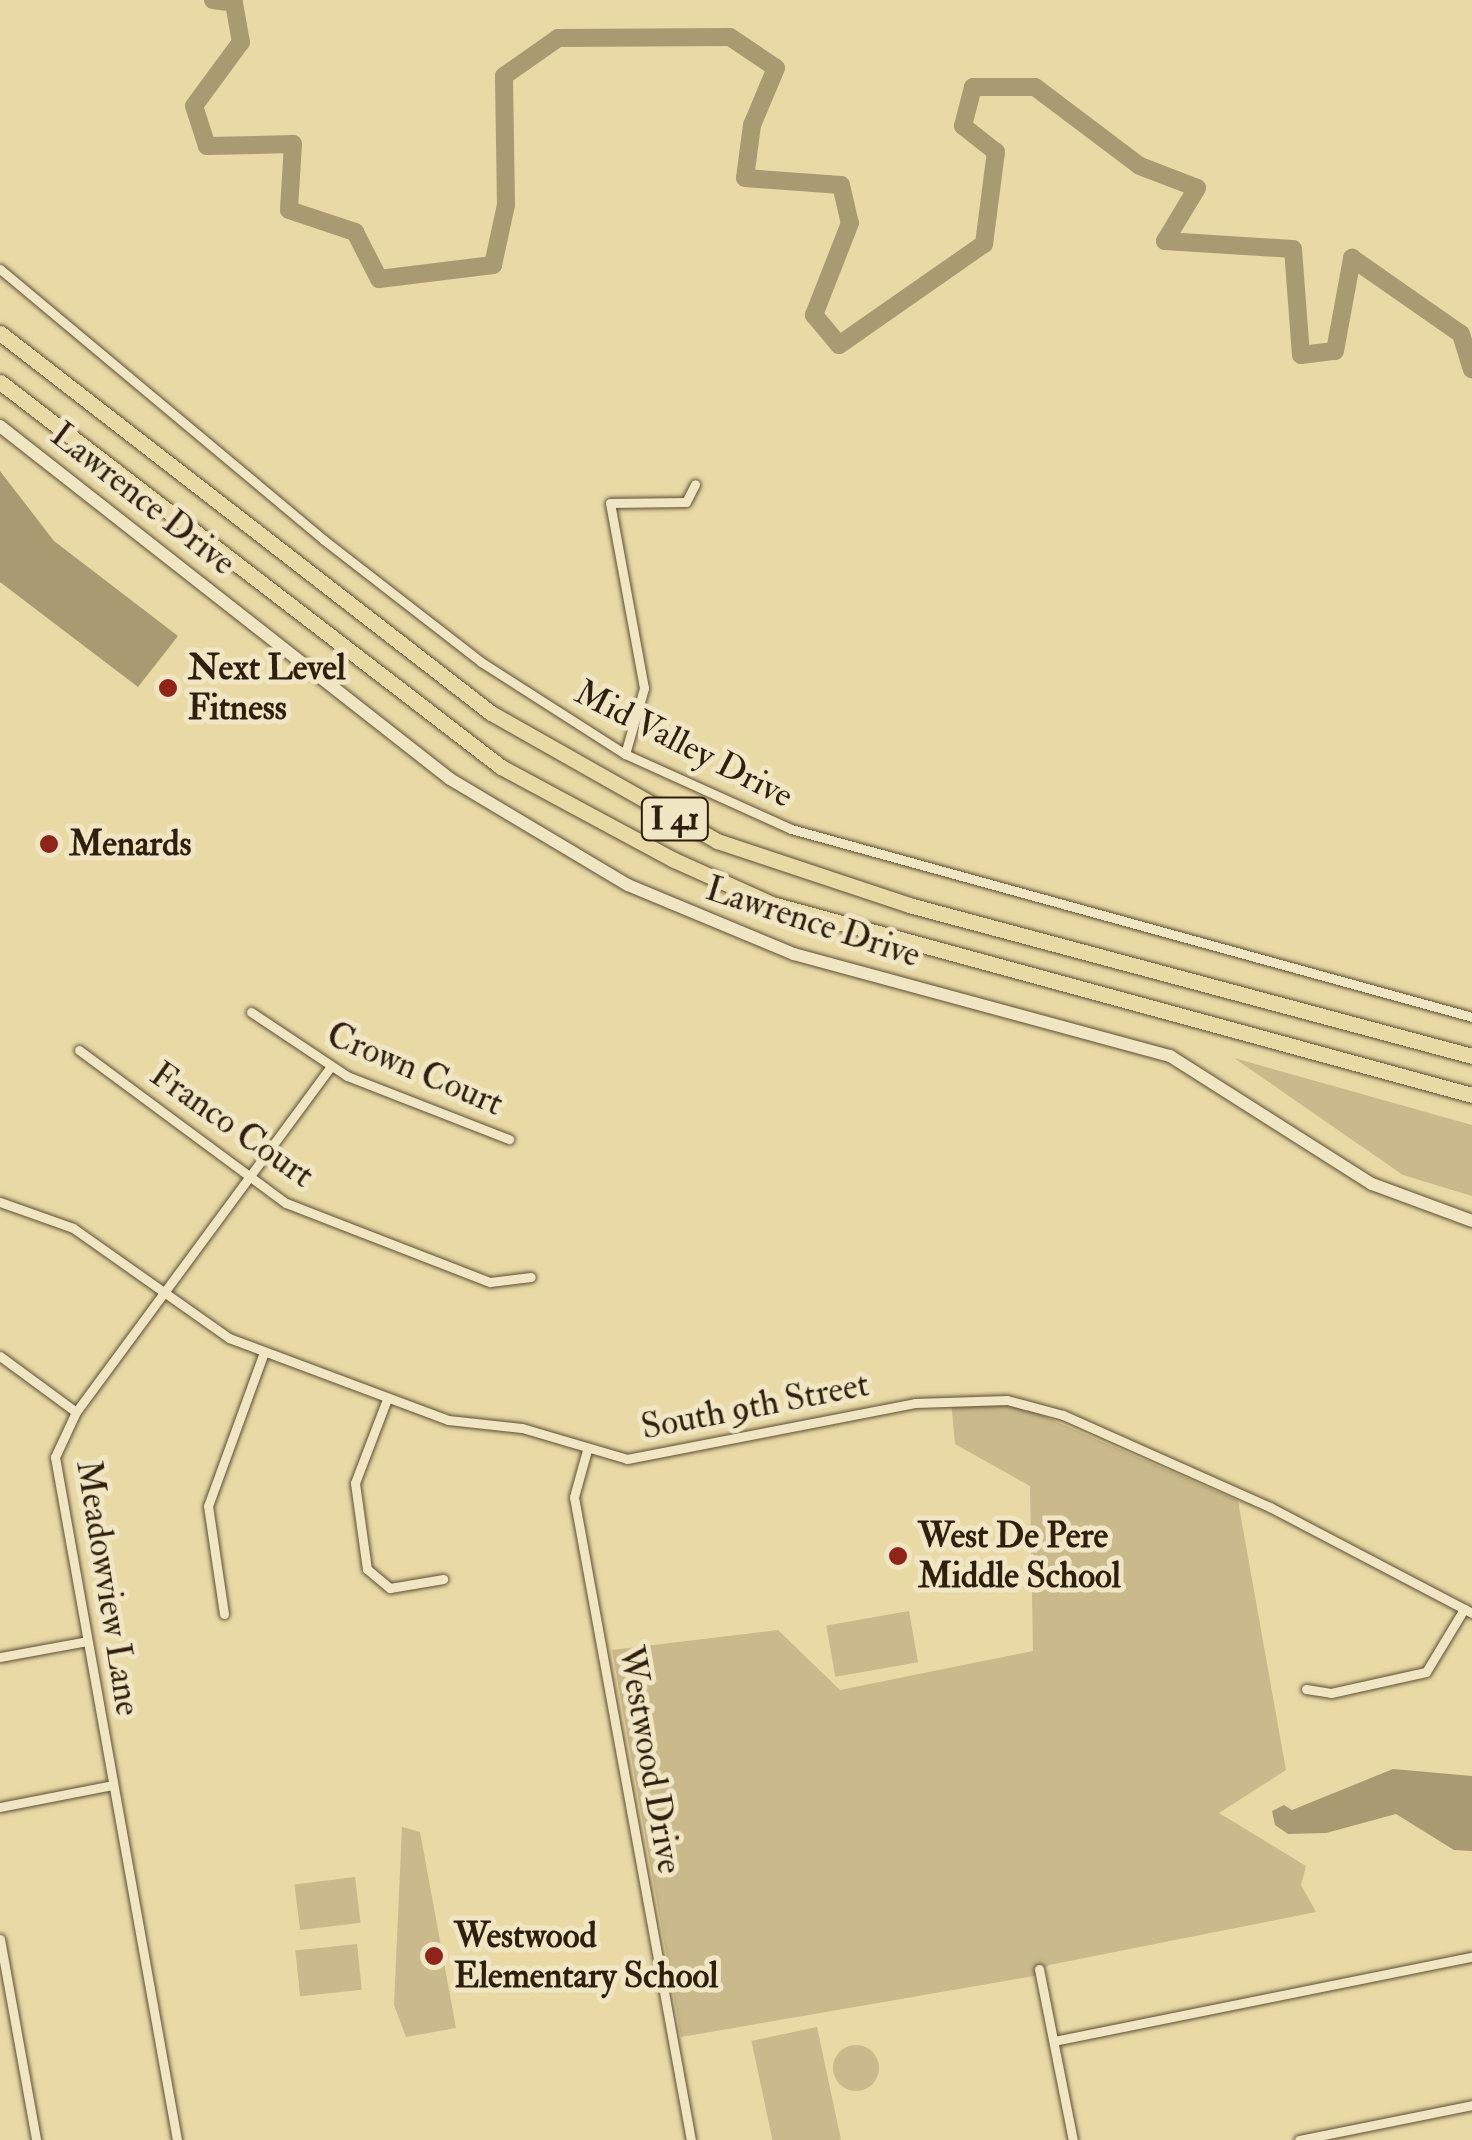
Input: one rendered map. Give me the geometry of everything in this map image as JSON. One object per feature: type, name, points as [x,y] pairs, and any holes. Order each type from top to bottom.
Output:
[{"type":"highway","name":"I 41","points":[[0,333],[491,713],[717,841],[910,905],[1472,1056]]},
{"type":"highway","name":"I 41","points":[[0,382],[437,722],[560,804],[674,860],[772,904],[1472,1095]]},
{"type":"main road","name":"Lawrence Drive","points":[[0,426],[437,770],[628,885],[794,954],[1170,1056],[1372,1184],[1472,1221]]},
{"type":"street","name":"Mid Valley Drive","points":[[0,269],[324,540],[482,662],[625,754],[809,834],[1472,1017]]},
{"type":"street","points":[[625,754],[644,688],[610,503],[686,502],[695,484]]},
{"type":"street","name":"Crown Court","points":[[251,1012],[330,1068],[510,1139]]},
{"type":"street","name":"Franco Court","points":[[79,1050],[286,1204],[490,1282],[530,1277]]},
{"type":"street","name":"Meadowview Lane","points":[[177,2140],[55,1458],[76,1412],[330,1068]]},
{"type":"street","name":"South 9th Street","points":[[0,1202],[56,1218],[162,1294],[264,1352],[387,1399],[627,1460],[915,1403],[1006,1400],[1063,1415],[1270,1507],[1468,1611]]},
{"type":"street","points":[[224,1614],[208,1506],[264,1352]]},
{"type":"street","points":[[0,1356],[76,1412]]},
{"type":"street","points":[[387,1399],[355,1483],[367,1569],[390,1588],[442,1579]]},
{"type":"street","name":"Westwood Drive","points":[[587,1450],[574,1497],[691,2140]]},
{"type":"street","points":[[1306,1688],[1331,1693],[1426,1672],[1468,1611]]},
{"type":"street","points":[[0,1658],[87,1640]]},
{"type":"street","points":[[0,1807],[113,1785]]},
{"type":"street","points":[[0,1939],[36,2140]]},
{"type":"street","points":[[1054,2041],[1472,1957]]},
{"type":"street","points":[[1039,1969],[1073,2140]]},
{"type":"street","points":[[1299,2140],[1472,2106]]},
{"type":"shaded area","points":[[0,471],[54,541],[178,636],[138,687],[0,582]]},
{"type":"shaded area","points":[[1234,1058],[1472,1125],[1472,1196],[1403,1175]]},
{"type":"shaded area","points":[[951,1401],[1025,1408],[1238,1501],[1286,1770],[1219,1813],[1306,1866],[1301,1885],[1316,1912],[1049,1965],[1034,1976],[681,2037],[612,1650],[778,1630],[840,1690],[1033,1651],[1030,1486],[955,1444]]},
{"type":"shaded area","points":[[909,1611],[918,1662],[835,1677],[826,1626]]},
{"type":"shaded area","points":[[1393,1769],[1472,1776],[1472,1851],[1454,1850],[1396,1814],[1326,1833],[1288,1834],[1275,1825],[1272,1811],[1284,1805],[1292,1810]]},
{"type":"shaded area","points":[[402,1827],[420,1832],[456,2028],[406,2037],[394,2005]]},
{"type":"shaded area","points":[[355,1877],[361,1923],[300,1930],[294,1884]]},
{"type":"shaded area","points":[[357,1944],[362,1990],[300,1996],[295,1950]]},
{"type":"shaded area","points":[[817,2027],[841,2139],[773,2140],[751,2041]]},
{"type":"shaded area","points":[[856,2045],[873,2051],[879,2068],[873,2085],[856,2091],[839,2085],[833,2068],[839,2051]]},
{"type":"waterway","points":[[213,0],[234,3],[241,42],[194,106],[207,146],[293,144],[289,210],[355,232],[379,279],[493,265],[506,205],[504,76],[558,38],[730,37],[776,68],[752,125],[745,178],[841,185],[850,223],[814,315],[839,345],[984,244],[996,152],[963,126],[973,87],[1035,87],[1140,166],[1197,188],[1165,241],[1293,249],[1301,355],[1335,351],[1352,258],[1461,334],[1472,369]]},
{"type":"place","name":"Next Level Fitness","points":[[168,688]]},
{"type":"place","name":"Menards","points":[[49,844]]},
{"type":"place","name":"West De Pere Middle School","points":[[898,1556]]},
{"type":"place","name":"Westwood Elementary School","points":[[434,1956]]}]
